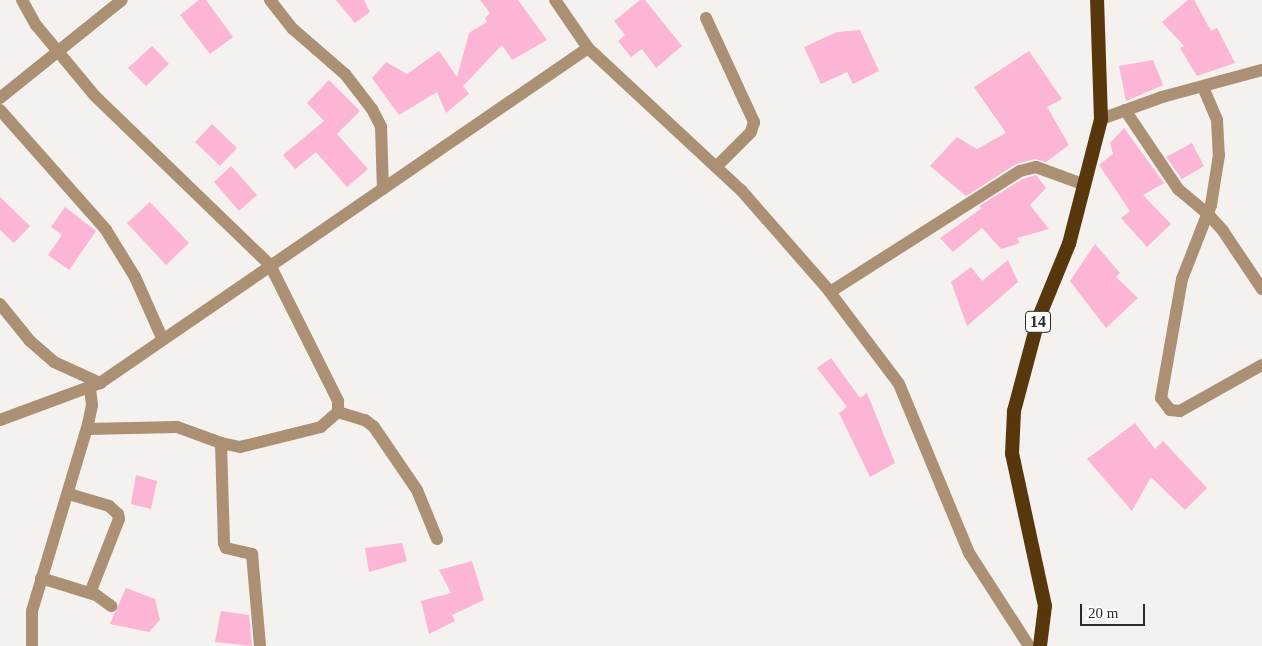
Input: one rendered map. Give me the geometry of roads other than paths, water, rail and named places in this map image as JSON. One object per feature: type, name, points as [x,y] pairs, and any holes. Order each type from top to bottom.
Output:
[{"type":"highway","name":"14","points":[[1040,646],[1045,606],[1012,454],[1014,411],[1039,317],[1069,244],[1101,119],[1097,0]]},
{"type":"street","points":[[22,0],[36,25],[95,96],[270,265],[338,400],[338,412],[321,427],[240,447],[221,443],[177,427],[87,426]]},
{"type":"street","points":[[0,98],[122,0]]},
{"type":"street","points":[[270,0],[293,29],[345,74],[372,110],[381,127],[383,189]]},
{"type":"street","points":[[556,0],[588,48],[741,190],[830,292],[899,384],[969,553],[1029,646]]},
{"type":"street","points":[[706,18],[754,122],[751,132],[716,166]]},
{"type":"street","points":[[0,420],[95,386],[162,338],[588,48]]},
{"type":"street","points":[[1101,119],[1262,70]]},
{"type":"street","points":[[1203,87],[1217,120],[1219,136],[1216,179],[1207,213],[1182,279],[1161,398],[1170,410],[1180,411],[1262,365]]},
{"type":"street","points":[[0,110],[106,230],[135,277],[162,338]]},
{"type":"street","points":[[1126,110],[1178,189],[1207,213],[1238,252],[1262,289]]},
{"type":"street","points":[[830,292],[1020,172],[1036,167],[1085,185]]},
{"type":"street","points":[[0,304],[30,341],[54,362],[95,386]]},
{"type":"street","points":[[32,646],[32,610],[69,494],[87,426],[95,386]]},
{"type":"street","points":[[338,412],[365,420],[374,426],[417,490],[437,539]]},
{"type":"street","points":[[221,443],[224,543],[230,550],[248,550],[252,554],[260,646]]},
{"type":"street","points":[[69,494],[109,506],[118,514],[119,519],[90,593]]},
{"type":"street","points":[[41,578],[90,593],[111,606]]}]
